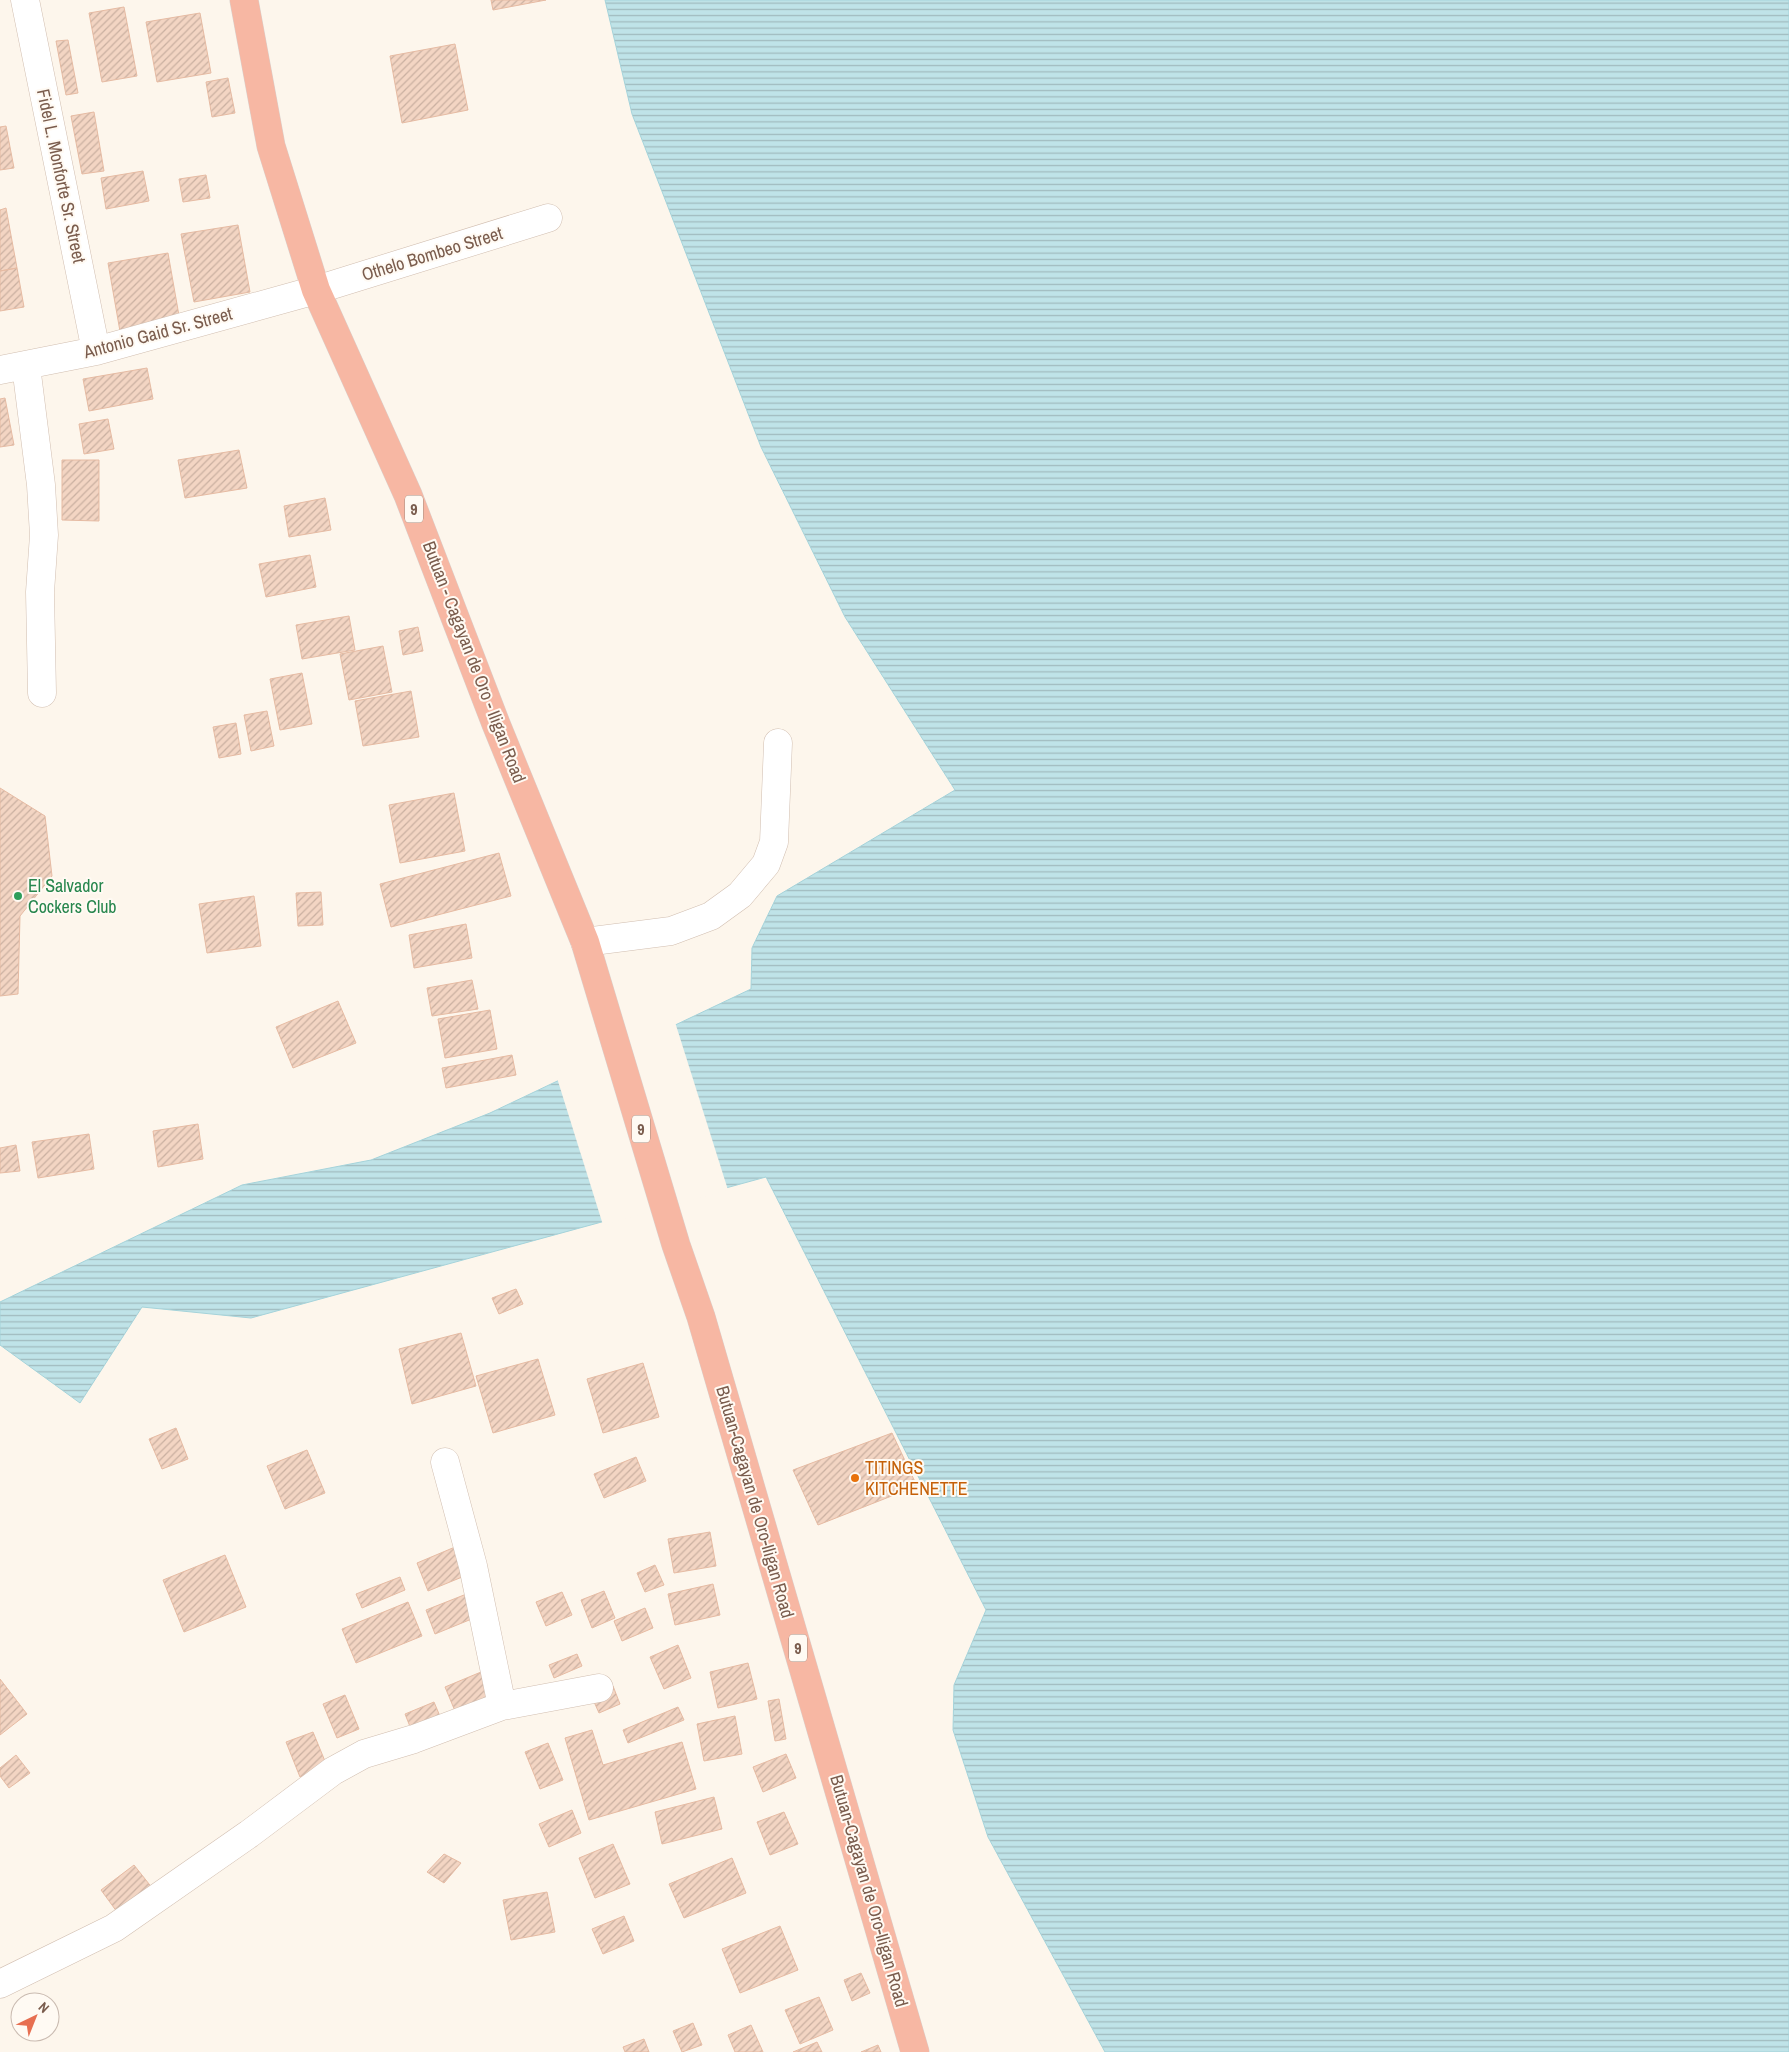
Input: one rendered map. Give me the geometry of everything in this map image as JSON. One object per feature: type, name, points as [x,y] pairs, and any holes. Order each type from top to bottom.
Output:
[{"type":"highway","name":"Butuan - Cagayan de Oro - Iligan Road","points":[[244,0],[271,146],[316,290],[408,495],[496,724],[585,942],[605,1012]]},
{"type":"highway","name":"Butuan-Cagayan de Oro-Iligan Road","points":[[605,1012],[676,1245],[701,1317],[915,2052]]},
{"type":"street","name":"Fidel L. Monforte Sr. Street","points":[[25,0],[96,351]]},
{"type":"street","name":"Othelo Bombeo Street","points":[[316,290],[548,218]]},
{"type":"street","name":"Antonio Gaid Sr. Street","points":[[13,368],[96,351],[316,290]]},
{"type":"street","points":[[13,368],[41,485],[44,534],[40,592],[42,692]]},
{"type":"street","points":[[585,942],[671,931],[711,916],[740,895],[766,864],[774,842],[778,743]]},
{"type":"street","points":[[445,1462],[473,1566],[502,1706]]},
{"type":"street","points":[[0,1984],[114,1928],[249,1834],[333,1771],[364,1754],[414,1739],[502,1706],[599,1688]]},
{"type":"water","points":[[605,0],[1789,0],[1789,2052],[1105,2052],[988,1837],[953,1730],[954,1685],[986,1610],[766,1177],[251,1318],[142,1307],[80,1403],[0,1345],[0,1302],[242,1185],[371,1160],[490,1113],[751,989],[752,948],[777,896],[955,790],[845,617],[761,447],[632,114]]},
{"type":"pier","points":[[675,1022],[728,1190],[603,1225],[557,1078]]},
{"type":"building","points":[[491,0],[546,0],[493,10]]},
{"type":"building","points":[[124,7],[137,76],[102,82],[89,13]]},
{"type":"building","points":[[200,13],[211,73],[157,82],[146,22]]},
{"type":"building","points":[[68,40],[78,93],[66,95],[56,41]]},
{"type":"building","points":[[455,44],[468,110],[402,123],[390,56]]},
{"type":"building","points":[[228,78],[235,113],[212,117],[206,82]]},
{"type":"building","points":[[94,112],[104,171],[82,174],[71,116]]},
{"type":"building","points":[[6,126],[14,168],[0,170],[0,127]]},
{"type":"building","points":[[143,171],[149,201],[106,209],[101,178]]},
{"type":"building","points":[[206,175],[210,198],[183,202],[179,179]]},
{"type":"building","points":[[6,208],[17,268],[0,271],[0,210]]},
{"type":"building","points":[[238,225],[250,292],[194,302],[181,234]]},
{"type":"building","points":[[168,253],[181,327],[121,337],[108,263]]},
{"type":"building","points":[[17,268],[24,307],[0,311],[0,271]]},
{"type":"building","points":[[147,368],[153,399],[89,411],[83,379]]},
{"type":"building","points":[[5,398],[14,445],[0,447],[0,399]]},
{"type":"building","points":[[108,419],[114,449],[84,454],[79,424]]},
{"type":"building","points":[[239,450],[247,488],[185,498],[178,460]]},
{"type":"building","points":[[62,460],[99,460],[99,521],[62,520]]},
{"type":"building","points":[[325,498],[331,530],[289,537],[284,506]]},
{"type":"building","points":[[310,555],[316,587],[266,597],[259,564]]},
{"type":"building","points":[[349,616],[355,650],[302,659],[296,625]]},
{"type":"building","points":[[418,627],[423,651],[403,655],[399,631]]},
{"type":"building","points":[[383,646],[392,692],[349,700],[340,654]]},
{"type":"building","points":[[302,673],[312,724],[280,730],[270,679]]},
{"type":"building","points":[[411,691],[419,737],[363,746],[355,701]]},
{"type":"building","points":[[267,711],[274,746],[251,751],[244,715]]},
{"type":"building","points":[[236,723],[241,754],[219,758],[213,727]]},
{"type":"building","name":"El Salvador Cockers Club","points":[[0,788],[45,816],[52,876],[20,916],[18,994],[0,996]]},
{"type":"building","points":[[454,793],[465,851],[400,863],[389,805]]},
{"type":"building","points":[[499,853],[511,896],[391,927],[380,884]]},
{"type":"building","points":[[321,892],[323,925],[298,926],[296,893]]},
{"type":"building","points":[[254,896],[261,946],[207,953],[199,904]]},
{"type":"building","points":[[466,924],[472,958],[414,968],[409,935]]},
{"type":"building","points":[[472,980],[478,1009],[432,1016],[427,988]]},
{"type":"building","points":[[338,1001],[356,1043],[293,1068],[276,1027]]},
{"type":"building","points":[[490,1010],[497,1049],[445,1058],[438,1019]]},
{"type":"building","points":[[512,1055],[516,1075],[446,1088],[442,1068]]},
{"type":"building","points":[[198,1124],[203,1159],[158,1167],[153,1131]]},
{"type":"building","points":[[89,1134],[94,1169],[38,1178],[32,1142]]},
{"type":"building","points":[[16,1145],[20,1171],[0,1173],[0,1148]]},
{"type":"building","points":[[516,1289],[523,1304],[499,1314],[492,1298]]},
{"type":"building","points":[[461,1333],[476,1386],[412,1404],[399,1349]]},
{"type":"building","points":[[538,1359],[555,1415],[493,1433],[476,1376]]},
{"type":"building","points":[[643,1363],[659,1417],[603,1433],[587,1379]]},
{"type":"building","points":[[176,1428],[188,1459],[162,1469],[149,1439]]},
{"type":"building","name":"TITINGS KITCHENETTE","points":[[892,1433],[917,1486],[818,1525],[793,1470]]},
{"type":"building","points":[[307,1450],[325,1493],[285,1509],[267,1466]]},
{"type":"building","points":[[636,1457],[646,1481],[604,1498],[594,1474]]},
{"type":"building","points":[[710,1532],[716,1566],[674,1573],[668,1539]]},
{"type":"building","points":[[455,1547],[467,1575],[428,1591],[417,1563]]},
{"type":"building","points":[[225,1555],[246,1607],[184,1632],[163,1580]]},
{"type":"building","points":[[655,1565],[664,1585],[645,1592],[637,1573]]},
{"type":"building","points":[[400,1577],[405,1590],[362,1608],[356,1594]]},
{"type":"building","points":[[713,1584],[720,1615],[675,1625],[668,1594]]},
{"type":"building","points":[[604,1591],[615,1618],[592,1628],[581,1600]]},
{"type":"building","points":[[562,1592],[572,1615],[546,1626],[536,1602]]},
{"type":"building","points":[[469,1593],[479,1616],[435,1634],[426,1610]]},
{"type":"building","points":[[408,1602],[422,1636],[356,1663],[342,1629]]},
{"type":"building","points":[[645,1608],[653,1628],[622,1641],[614,1621]]},
{"type":"building","points":[[678,1645],[691,1678],[664,1689],[650,1657]]},
{"type":"building","points":[[577,1654],[582,1666],[554,1678],[549,1665]]},
{"type":"building","points":[[748,1663],[757,1699],[718,1708],[710,1672]]},
{"type":"building","points":[[481,1672],[491,1696],[455,1711],[445,1687]]},
{"type":"building","points":[[0,1679],[27,1714],[0,1735]]},
{"type":"building","points":[[613,1686],[620,1704],[599,1713],[591,1695]]},
{"type":"building","points":[[345,1695],[359,1729],[337,1738],[323,1704]]},
{"type":"building","points":[[779,1699],[786,1739],[775,1741],[768,1701]]},
{"type":"building","points":[[434,1702],[442,1721],[413,1734],[405,1714]]},
{"type":"building","points":[[678,1707],[684,1720],[628,1743],[623,1730]]},
{"type":"building","points":[[735,1716],[742,1754],[704,1761],[697,1724]]},
{"type":"building","points":[[592,1730],[603,1765],[682,1742],[696,1789],[589,1820],[565,1738]]},
{"type":"building","points":[[313,1732],[327,1766],[300,1777],[286,1742]]},
{"type":"building","points":[[548,1743],[563,1780],[540,1789],[525,1752]]},
{"type":"building","points":[[786,1754],[796,1778],[763,1792],[753,1767]]},
{"type":"building","points":[[16,1755],[30,1773],[9,1788],[0,1776],[0,1768]]},
{"type":"building","points":[[714,1797],[722,1829],[662,1844],[655,1812]]},
{"type":"building","points":[[572,1810],[581,1833],[549,1847],[539,1824]]},
{"type":"building","points":[[784,1812],[798,1844],[770,1855],[757,1822]]},
{"type":"building","points":[[613,1844],[630,1884],[595,1898],[579,1858]]},
{"type":"building","points":[[444,1854],[461,1863],[444,1883],[427,1872]]},
{"type":"building","points":[[732,1858],[746,1893],[684,1918],[669,1884]]},
{"type":"building","points":[[134,1865],[153,1889],[120,1916],[101,1890]]},
{"type":"building","points":[[547,1892],[555,1932],[511,1940],[503,1900]]},
{"type":"building","points":[[624,1916],[634,1941],[603,1954],[592,1929]]},
{"type":"building","points":[[780,1926],[798,1970],[740,1993],[722,1949]]},
{"type":"building","points":[[861,1973],[870,1993],[852,2001],[844,1980]]},
{"type":"building","points":[[819,1997],[833,2030],[800,2044],[785,2010]]},
{"type":"building","points":[[693,2023],[702,2045],[682,2052],[673,2031]]},
{"type":"building","points":[[751,2025],[763,2052],[735,2052],[728,2035]]},
{"type":"building","points":[[644,2039],[649,2052],[625,2052],[623,2047]]},
{"type":"building","points":[[817,2042],[822,2052],[793,2052]]},
{"type":"building","points":[[878,2045],[881,2052],[861,2052]]},
{"type":"place","name":"El Salvador Cockers Club","points":[[18,896]]},
{"type":"place","name":"TITINGS KITCHENETTE","points":[[855,1478]]}]
